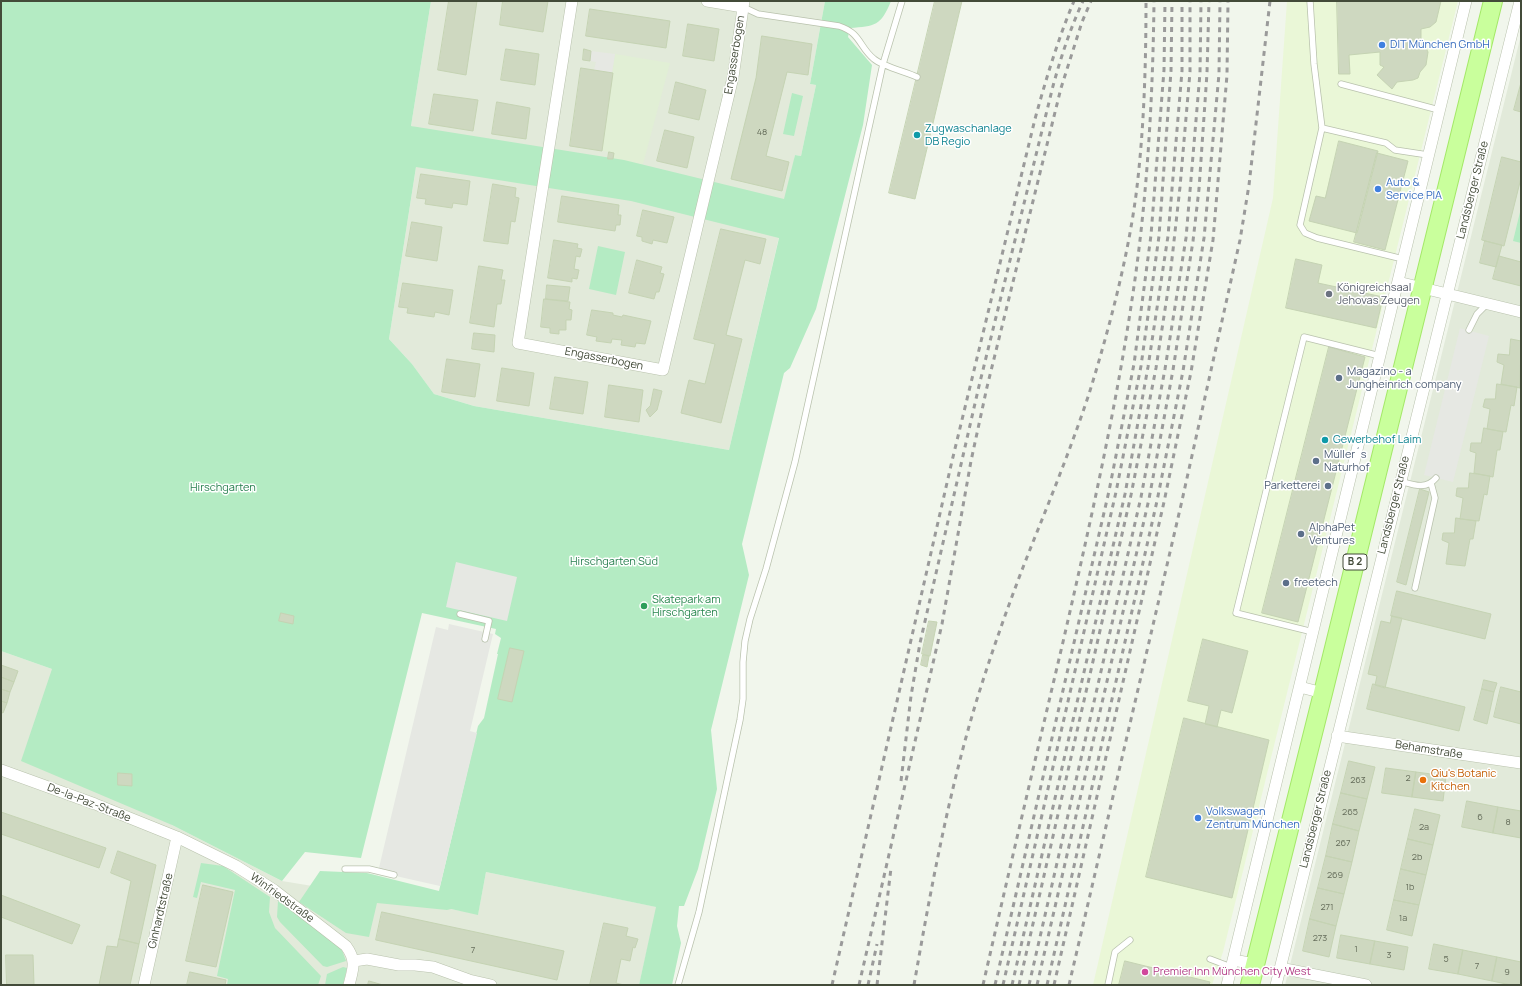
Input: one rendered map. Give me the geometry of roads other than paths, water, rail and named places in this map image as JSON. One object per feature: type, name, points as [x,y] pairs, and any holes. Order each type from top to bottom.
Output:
[{"type":"main road","name":"B 2","points":[[1250,985],[1493,1]]},
{"type":"street","name":"Engasserbogen","points":[[572,1],[518,343],[663,370],[733,77],[743,4]]},
{"type":"street","points":[[707,1],[743,4]]},
{"type":"street","points":[[1227,985],[1466,1]]},
{"type":"street","name":"Landsberger Straße","points":[[1276,985],[1520,1]]},
{"type":"street","points":[[1398,282],[1521,312]]},
{"type":"street","points":[[1300,687],[1323,693]]},
{"type":"street","name":"Behamstraße","points":[[1337,736],[1521,763]]},
{"type":"street","name":"De-la-Paz-Straße","points":[[1,770],[95,804],[177,838]]},
{"type":"street","name":"Winfriedstraße","points":[[177,838],[236,866],[274,890],[346,946],[351,952],[354,961]]},
{"type":"street","name":"Ginhardtstraße","points":[[144,985],[177,838]]},
{"type":"street","points":[[349,985],[354,961],[367,959],[399,965],[416,965],[433,968],[469,980],[491,985]]},
{"type":"street","points":[[1232,963],[1255,964]]},
{"type":"street","points":[[1280,968],[1366,985]]},
{"type":"lane","points":[[678,985],[699,912],[740,720],[743,699],[745,648],[750,619],[766,569],[795,462],[883,64],[902,1]]},
{"type":"lane","points":[[1310,1],[1314,64],[1322,128],[1300,225],[1305,233],[1317,238],[1403,259]]},
{"type":"lane","points":[[743,4],[758,14],[839,26],[847,29],[854,34],[874,59],[917,77]]},
{"type":"lane","points":[[1341,84],[1439,110]]},
{"type":"lane","points":[[1322,128],[1386,143],[1395,150],[1428,155]]},
{"type":"lane","points":[[1469,330],[1477,314],[1487,304]]},
{"type":"lane","points":[[1313,632],[1236,613],[1304,337],[1380,356]]},
{"type":"lane","points":[[1400,481],[1418,486],[1431,483],[1436,478]]},
{"type":"lane","points":[[1415,588],[1435,498],[1431,483]]},
{"type":"lane","points":[[460,614],[489,621],[485,639]]},
{"type":"lane","points":[[345,868],[369,869],[394,876]]},
{"type":"lane","points":[[1108,985],[1115,952],[1130,940]]},
{"type":"lane","points":[[1210,960],[1232,963]]},
{"type":"railway","points":[[832,985],[952,461],[1035,119],[1043,89],[1074,1]]},
{"type":"railway","points":[[901,781],[911,696],[920,643],[979,386],[1053,86],[1066,43],[1083,1]]},
{"type":"railway","points":[[859,985],[942,624],[971,461],[987,387],[1061,88],[1082,22],[1091,1]]},
{"type":"railway","points":[[914,985],[949,803],[978,696],[1012,596],[1083,412],[1104,345],[1117,295],[1128,245],[1139,171],[1146,50],[1146,1]]},
{"type":"railway","points":[[983,985],[1084,550],[1104,458],[1121,365],[1136,272],[1144,205],[1151,103],[1154,1]]},
{"type":"railway","points":[[995,985],[1109,491],[1134,364],[1151,235],[1164,70],[1165,1]]},
{"type":"railway","points":[[1003,985],[1116,492],[1141,366],[1159,236],[1171,71],[1172,1]]},
{"type":"railway","points":[[1012,985],[1125,494],[1148,367],[1168,236],[1182,71],[1182,1]]},
{"type":"railway","points":[[1019,985],[1131,495],[1156,368],[1170,277],[1180,187],[1190,72],[1190,1]]},
{"type":"railway","points":[[1029,985],[1141,497],[1165,369],[1186,238],[1200,73],[1201,1]]},
{"type":"railway","points":[[1037,985],[1149,499],[1173,370],[1193,241],[1199,189],[1207,73],[1209,1]]},
{"type":"railway","points":[[1047,985],[1157,501],[1183,371],[1204,238],[1219,74],[1220,1]]},
{"type":"railway","points":[[1054,985],[1164,502],[1191,372],[1213,240],[1227,75],[1228,1]]},
{"type":"railway","points":[[1069,985],[1181,505],[1240,240],[1249,185],[1270,1]]},
{"type":"railway","points":[[877,985],[891,868]]},
{"type":"railway","points":[[868,985],[877,944]]},
{"type":"place","name":"DIT München GmbH","points":[[1382,45]]},
{"type":"place","name":"Zugwaschanlage DB Regio","points":[[917,135]]},
{"type":"place","name":"Auto & Service PIA","points":[[1378,189]]},
{"type":"place","name":"Königreichsaal Jehovas Zeugen","points":[[1329,294]]},
{"type":"place","name":"Magazino - a Jungheinrich company","points":[[1339,378]]},
{"type":"place","name":"Gewerbehof Laim","points":[[1325,440]]},
{"type":"place","name":"Müller´s Naturhof","points":[[1316,461]]},
{"type":"place","name":"Parketterei","points":[[1328,486]]},
{"type":"place","name":"AlphaPet Ventures","points":[[1301,534]]},
{"type":"place","name":"freetech","points":[[1286,583]]},
{"type":"place","name":"Skatepark am Hirschgarten","points":[[644,606]]},
{"type":"place","name":"Qiu's Botanic Kitchen","points":[[1423,780]]},
{"type":"place","name":"Volkswagen Zentrum München","points":[[1198,818]]},
{"type":"place","name":"Premier Inn München City West","points":[[1145,972]]},
{"type":"park label","name":"Hirschgarten","points":[[223,488]]},
{"type":"park label","name":"Hirschgarten Süd","points":[[614,562]]}]
